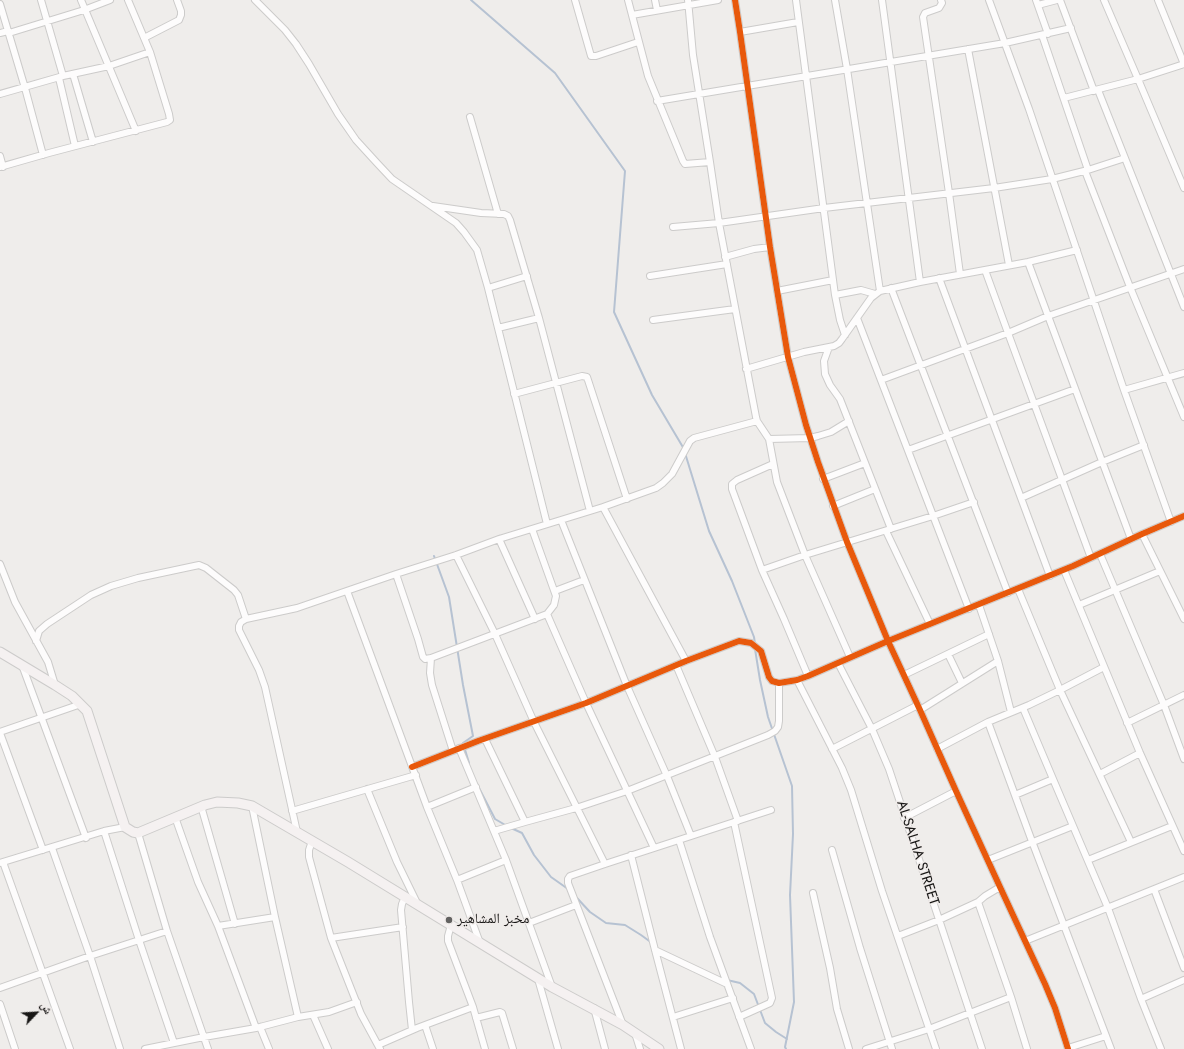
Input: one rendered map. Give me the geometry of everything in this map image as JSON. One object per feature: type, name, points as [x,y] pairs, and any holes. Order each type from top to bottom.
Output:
[{"type":"street","points":[[41,0],[61,77],[76,146]]},
{"type":"street","points":[[81,0],[136,131]]},
{"type":"street","points":[[0,33],[9,32],[84,10],[110,0]]},
{"type":"street","points":[[0,156],[2,167],[43,154],[136,131],[170,120],[170,114],[150,52],[128,0]]},
{"type":"street","points":[[144,38],[179,20],[182,15],[182,11],[177,0]]},
{"type":"street","points":[[254,0],[296,44],[338,114],[356,140],[392,179],[456,223],[474,245],[480,257],[547,524]]},
{"type":"street","points":[[575,0],[591,56],[596,56],[638,42]]},
{"type":"street","points":[[628,0],[648,76],[683,161],[685,164],[710,162]]},
{"type":"street","points":[[655,0],[657,10]]},
{"type":"street","points":[[632,15],[689,3],[718,0]]},
{"type":"street","points":[[735,0],[770,247],[788,357],[810,438],[833,506],[888,641],[1045,984],[1055,1008],[1068,1049],[1106,1036]]},
{"type":"street","points":[[796,0],[835,295],[845,335]]},
{"type":"street","points":[[746,368],[834,346],[839,343],[877,292],[847,69],[835,0]]},
{"type":"street","points":[[882,0],[920,282]]},
{"type":"street","points":[[941,0],[942,3],[939,8],[924,15],[960,274]]},
{"type":"street","points":[[989,0],[1171,522]]},
{"type":"street","points":[[1057,0],[1037,3],[1064,98],[1086,170],[1130,287],[1184,417]]},
{"type":"street","points":[[1060,0],[1184,307]]},
{"type":"street","points":[[1104,0],[1184,188]]},
{"type":"street","points":[[1064,98],[1138,79],[1184,64],[1158,0]]},
{"type":"street","points":[[689,3],[693,55],[719,223],[757,421],[769,439],[777,482],[805,555],[850,657]]},
{"type":"street","points":[[0,4],[43,154]]},
{"type":"street","points":[[740,32],[798,22]]},
{"type":"street","points":[[657,101],[1005,43],[1071,28]]},
{"type":"street","points":[[968,49],[1008,265]]},
{"type":"street","points":[[0,94],[61,77],[109,66],[150,52]]},
{"type":"street","points":[[73,74],[93,142]]},
{"type":"street","points":[[470,117],[498,214]]},
{"type":"street","points":[[673,227],[719,223],[824,208],[994,188],[1052,179],[1125,158]]},
{"type":"street","points":[[430,206],[481,213],[504,214],[508,216],[539,318],[590,511]]},
{"type":"street","points":[[725,257],[754,249],[770,247]]},
{"type":"street","points":[[835,295],[861,290],[877,292],[939,278],[1028,262],[1077,250]]},
{"type":"street","points":[[1028,262],[1131,539]]},
{"type":"street","points":[[650,276],[726,264]]},
{"type":"street","points":[[882,380],[1008,333],[1093,299],[1184,269]]},
{"type":"street","points":[[985,270],[1091,558]]},
{"type":"street","points":[[488,288],[526,276]]},
{"type":"street","points":[[939,278],[1050,576]]},
{"type":"street","points":[[777,291],[833,280]]},
{"type":"street","points":[[891,288],[1008,593]]},
{"type":"street","points":[[653,320],[735,309]]},
{"type":"street","points":[[498,328],[539,318]]},
{"type":"street","points":[[857,318],[969,609]]},
{"type":"street","points":[[829,347],[824,361],[825,374],[830,385],[840,398],[889,530],[930,624]]},
{"type":"street","points":[[1124,390],[1184,373]]},
{"type":"street","points":[[514,394],[582,376],[588,378],[627,499]]},
{"type":"street","points":[[908,450],[1075,389]]},
{"type":"street","points":[[297,832],[265,687],[259,670],[239,630],[241,622],[246,619],[298,608],[499,539],[603,507],[656,488],[674,471],[690,441],[694,438],[757,421]]},
{"type":"street","points":[[769,439],[810,438],[826,434],[849,421]]},
{"type":"street","points":[[1020,498],[1144,445]]},
{"type":"street","points":[[823,478],[865,463]]},
{"type":"street","points":[[773,464],[737,480],[732,484],[732,489],[762,570],[808,676]]},
{"type":"street","points":[[833,506],[875,489]]},
{"type":"street","points":[[762,570],[974,502]]},
{"type":"street","points":[[603,507],[686,661]]},
{"type":"street","points":[[412,767],[459,748],[586,703],[734,642],[745,641],[751,643],[761,651],[769,677],[772,681],[779,683],[798,680],[888,641],[1050,576],[1142,534],[1184,517]]},
{"type":"street","points":[[561,520],[627,686],[667,776],[691,836]]},
{"type":"street","points":[[396,574],[423,657],[425,659],[431,658],[547,614],[556,600],[555,591],[532,529]]},
{"type":"street","points":[[1142,534],[1184,619]]},
{"type":"street","points":[[499,539],[535,619]]},
{"type":"street","points":[[1100,554],[1164,705],[1184,759]]},
{"type":"street","points":[[456,555],[495,634],[534,722],[605,864]]},
{"type":"street","points":[[0,564],[16,602],[48,662],[56,685]]},
{"type":"street","points":[[36,641],[39,631],[47,624],[91,595],[111,586],[138,578],[199,566],[206,568],[234,590],[238,595],[246,619]]},
{"type":"street","points":[[1064,570],[1127,723],[1184,851]]},
{"type":"street","points":[[1079,605],[1160,571]]},
{"type":"street","points":[[555,591],[584,580]]},
{"type":"street","points":[[1018,589],[1060,690],[1131,842]]},
{"type":"street","points":[[347,591],[427,807],[481,944]]},
{"type":"street","points":[[979,605],[998,662],[1011,712]]},
{"type":"street","points":[[547,614],[586,703],[654,848]]},
{"type":"street","points":[[904,675],[989,634]]},
{"type":"street","points":[[0,652],[56,685],[81,704],[87,711],[125,827],[133,832],[138,833],[200,806],[217,802],[238,803],[252,806],[348,862],[538,979],[594,1008],[635,1032],[659,1049]]},
{"type":"street","points":[[948,654],[962,683]]},
{"type":"street","points":[[431,658],[430,673],[432,686],[453,751]]},
{"type":"street","points":[[832,749],[919,707],[998,662]]},
{"type":"street","name":"AL-SALHA STREET","points":[[838,663],[872,729],[889,769],[904,818],[982,1049]]},
{"type":"street","points":[[22,665],[86,838]]},
{"type":"street","points":[[676,665],[715,757],[736,821],[772,998],[770,1003],[739,1017]]},
{"type":"street","points":[[937,749],[988,722],[1023,708],[1104,667]]},
{"type":"street","points":[[798,680],[851,790],[876,874],[936,1049]]},
{"type":"street","points":[[494,831],[576,808],[627,791],[768,736],[778,727],[779,683]]},
{"type":"street","points":[[1127,723],[1184,695]]},
{"type":"street","points":[[43,850],[0,732],[81,704]]},
{"type":"street","points":[[1023,708],[1108,908],[1161,1049]]},
{"type":"street","points":[[988,722],[1111,1049]]},
{"type":"street","points":[[485,739],[525,822]]},
{"type":"street","points":[[459,748],[506,860],[552,987]]},
{"type":"street","points":[[1100,774],[1140,753]]},
{"type":"street","points":[[292,811],[416,775]]},
{"type":"street","points":[[1015,795],[1052,779]]},
{"type":"street","points":[[427,807],[476,787]]},
{"type":"street","points":[[367,789],[397,862],[418,905]]},
{"type":"street","points":[[904,818],[956,791]]},
{"type":"street","points":[[200,806],[235,924]]},
{"type":"street","points":[[252,806],[298,1017]]},
{"type":"street","points":[[623,1025],[568,883],[570,876],[771,810]]},
{"type":"street","points":[[174,817],[198,882],[218,926],[258,1027],[269,1049]]},
{"type":"street","points":[[988,860],[1073,826]]},
{"type":"street","points":[[1088,860],[1172,826]]},
{"type":"street","points":[[70,1049],[2,862],[86,838],[104,831],[125,827]]},
{"type":"street","points":[[104,831],[174,1043]]},
{"type":"street","points":[[138,833],[167,931],[208,1049]]},
{"type":"street","points":[[1178,837],[1184,834]]},
{"type":"street","points":[[679,840],[710,937],[751,1049]]},
{"type":"street","points":[[312,841],[309,850],[309,857],[331,938],[361,1014],[379,1047],[412,1030],[473,1007]]},
{"type":"street","points":[[52,848],[90,956],[120,1049]]},
{"type":"street","points":[[832,850],[860,948],[892,1049]]},
{"type":"street","points":[[631,855],[674,1017],[681,1049]]},
{"type":"street","points":[[457,880],[506,860]]},
{"type":"street","points":[[1025,941],[1184,877]]},
{"type":"street","points":[[898,936],[939,920],[978,902],[1000,887]]},
{"type":"street","points":[[1154,889],[1184,968]]},
{"type":"street","points":[[813,893],[830,968],[835,1002],[849,1049]]},
{"type":"street","points":[[405,897],[401,910],[412,1030]]},
{"type":"street","points":[[978,902],[1012,998],[1027,1049]]},
{"type":"street","points":[[528,922],[576,905]]},
{"type":"street","points":[[218,926],[275,917]]},
{"type":"street","points":[[451,925],[448,941],[473,1007],[485,1049]]},
{"type":"street","points":[[331,938],[403,927]]},
{"type":"street","points":[[0,988],[42,972],[167,931]]},
{"type":"street","points":[[655,950],[727,984]]},
{"type":"street","points":[[538,979],[558,1049]]},
{"type":"street","points":[[1141,999],[1184,980]]},
{"type":"street","points":[[674,1017],[732,998]]},
{"type":"street","points":[[866,1049],[929,1029],[1012,998]]},
{"type":"street","points":[[149,1049],[258,1027],[298,1017],[329,1012],[357,1002]]},
{"type":"street","points":[[0,1004],[16,1049]]},
{"type":"street","points":[[594,1008],[605,1049]]},
{"type":"street","points":[[476,1018],[500,1012],[502,1013],[513,1049]]},
{"type":"street","points":[[313,1015],[328,1049]]},
{"type":"street","points":[[425,1025],[433,1049]]},
{"type":"street","points":[[635,1032],[640,1049]]},
{"type":"waterway","points":[[471,0],[555,73],[625,171],[614,312],[652,395],[684,449]]},
{"type":"waterway","points":[[685,453],[709,531],[732,581],[754,637],[755,644]]},
{"type":"waterway","points":[[434,556],[449,597],[473,736],[463,743],[469,763]]},
{"type":"waterway","points":[[755,649],[768,717],[792,786],[793,834],[790,895],[794,1002],[785,1047],[786,1049]]},
{"type":"waterway","points":[[479,788],[495,819],[507,826]]},
{"type":"waterway","points":[[511,828],[522,833],[534,855],[551,877],[568,889]]},
{"type":"waterway","points":[[577,898],[590,912],[606,923],[625,925],[652,943]]},
{"type":"waterway","points":[[727,980],[740,983],[754,994],[765,1023],[787,1039]]},
{"type":"cycle path","points":[[735,0],[770,247],[788,357],[806,425],[847,542],[888,641],[1045,984],[1055,1008],[1068,1049]]},
{"type":"cycle path","points":[[412,767],[478,741],[586,703],[686,661],[739,641],[751,643],[761,651],[769,677],[772,681],[779,683],[797,680],[888,641],[1073,566],[1184,516]]},
{"type":"place","name":"مخبز المشاهير","points":[[449,920]]}]
